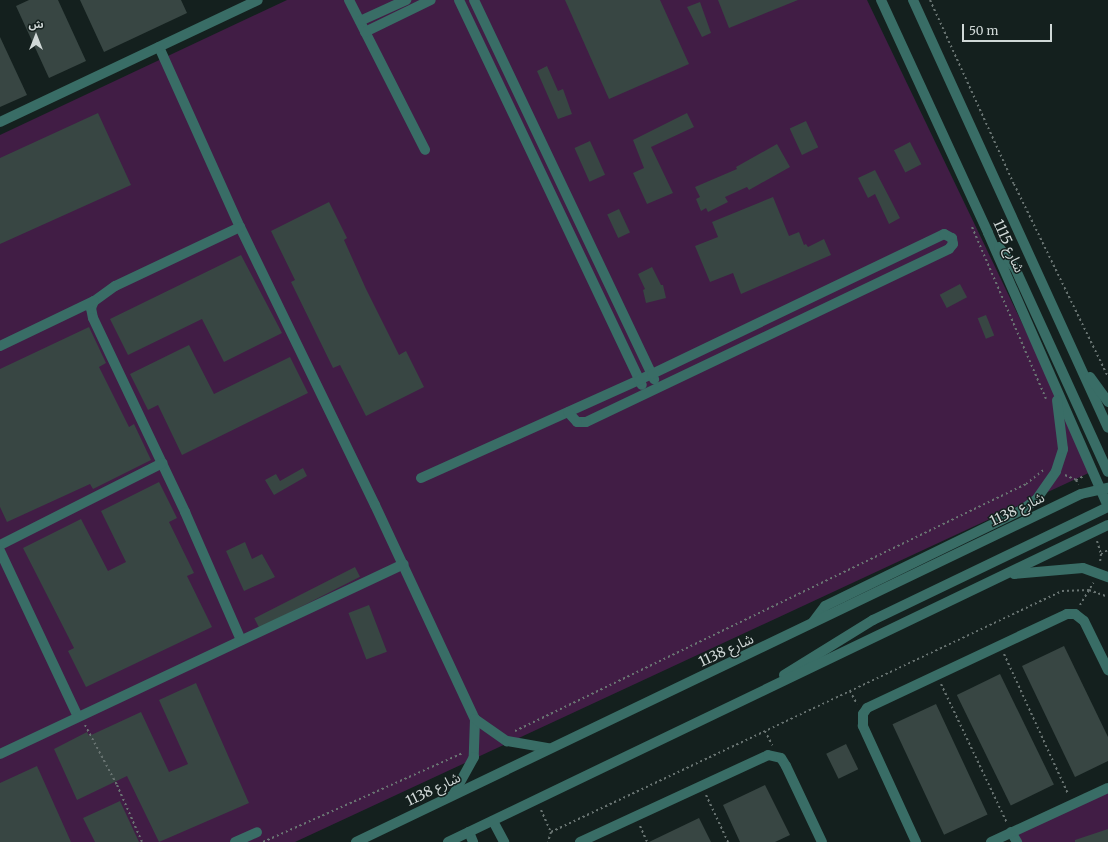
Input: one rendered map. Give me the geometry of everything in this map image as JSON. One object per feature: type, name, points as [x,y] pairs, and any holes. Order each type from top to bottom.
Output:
[{"type":"street","points":[[0,122],[258,0]]},
{"type":"street","points":[[349,0],[425,150]]},
{"type":"street","points":[[360,22],[406,0]]},
{"type":"street","points":[[365,32],[431,0]]},
{"type":"street","points":[[459,0],[646,392]]},
{"type":"street","points":[[474,0],[658,386]]},
{"type":"street","name":"شارع 1115","points":[[881,0],[1053,379],[1106,491],[1108,506]]},
{"type":"street","name":"شارع 1115","points":[[914,0],[1080,362],[1108,428]]},
{"type":"street","points":[[159,47],[240,227],[403,564],[475,719],[474,757],[453,795]]},
{"type":"street","points":[[0,346],[94,301],[115,286],[240,227]]},
{"type":"street","points":[[988,233],[1015,268],[1108,472]]},
{"type":"street","points":[[421,478],[568,412],[640,380],[941,235],[947,234],[952,238],[953,244],[949,249],[658,386],[583,423],[577,422],[568,412]]},
{"type":"street","points":[[94,301],[91,308],[93,318],[162,463],[241,640]]},
{"type":"street","points":[[1080,362],[1108,402]]},
{"type":"street","points":[[812,624],[825,606],[1020,511],[1036,500],[1056,471],[1063,449],[1062,419],[1053,379]]},
{"type":"street","points":[[0,545],[162,463]]},
{"type":"street","name":"شارع 1138","points":[[356,842],[548,748],[812,624],[1081,494],[1106,491]]},
{"type":"street","points":[[761,691],[804,661],[873,620],[1108,506]]},
{"type":"street","points":[[448,842],[1108,526]]},
{"type":"street","points":[[0,551],[78,717]]},
{"type":"street","points":[[0,754],[403,564]]},
{"type":"street","points":[[1008,574],[1083,568],[1108,577]]},
{"type":"street","points":[[916,842],[863,726],[863,714],[872,704],[1059,617],[1075,614],[1086,624],[1108,670]]},
{"type":"street","points":[[475,719],[507,741],[548,748]]},
{"type":"street","points":[[580,842],[764,756],[778,757],[786,766],[822,842]]},
{"type":"street","points":[[991,842],[1108,788]]},
{"type":"street","points":[[493,821],[504,842]]},
{"type":"street","points":[[235,842],[257,832]]},
{"type":"street","points":[[469,832],[473,842]]},
{"type":"street","points":[[1011,832],[1017,842]]},
{"type":"path","points":[[930,0],[1014,184],[1108,377]]},
{"type":"path","points":[[972,226],[1048,404]]},
{"type":"path","points":[[507,741],[516,729],[1026,484],[1046,467],[1056,471]]},
{"type":"path","points":[[1101,554],[1108,550]]},
{"type":"path","points":[[551,832],[1062,590],[1089,590],[1108,597]]},
{"type":"path","points":[[1075,614],[1089,590]]},
{"type":"path","points":[[999,644],[1073,804]]},
{"type":"path","points":[[936,674],[1011,832]]},
{"type":"path","points":[[78,717],[90,730],[142,842]]},
{"type":"path","points":[[263,842],[462,752],[474,757]]},
{"type":"path","points":[[702,785],[728,842]]},
{"type":"path","points":[[536,800],[551,832],[548,842]]},
{"type":"path","points":[[636,816],[648,842]]},
{"type":"shaded area","points":[[287,0],[867,0],[1093,471],[295,842],[0,842],[0,135]]},
{"type":"shaded area","points":[[1108,786],[1108,842],[1015,842],[1011,832]]},
{"type":"building","points":[[29,0],[58,0],[86,61],[49,78],[16,6]]},
{"type":"building","points":[[80,0],[181,0],[187,13],[104,52]]},
{"type":"building","points":[[565,0],[660,0],[689,64],[609,99]]},
{"type":"building","points":[[718,0],[798,0],[729,28]]},
{"type":"building","points":[[700,2],[711,33],[702,37],[687,7]]},
{"type":"building","points":[[0,37],[27,95],[0,107]]},
{"type":"building","points":[[547,66],[558,91],[563,89],[572,114],[558,119],[537,71]]},
{"type":"building","points":[[98,113],[131,185],[0,244],[0,158]]},
{"type":"building","points":[[687,113],[694,127],[651,147],[673,193],[647,204],[633,173],[644,168],[633,140]]},
{"type":"building","points":[[806,121],[818,147],[802,155],[790,129]]},
{"type":"building","points":[[590,141],[605,175],[590,182],[574,148]]},
{"type":"building","points":[[910,142],[921,164],[905,172],[894,150]]},
{"type":"building","points":[[777,144],[790,167],[749,190],[747,187],[725,197],[728,202],[708,212],[706,208],[701,211],[696,199],[700,197],[695,187],[737,169],[736,167]]},
{"type":"building","points":[[875,170],[900,218],[889,224],[875,194],[868,198],[858,178]]},
{"type":"building","points":[[773,197],[789,236],[799,232],[804,245],[806,244],[808,247],[824,239],[831,255],[741,294],[733,273],[710,282],[695,246],[718,237],[712,222]]},
{"type":"building","points":[[329,202],[347,238],[344,240],[366,289],[399,355],[406,351],[424,387],[366,416],[340,365],[333,368],[291,282],[295,280],[271,231]]},
{"type":"building","points":[[619,209],[630,233],[618,238],[607,214]]},
{"type":"building","points":[[241,255],[282,333],[224,362],[202,319],[128,355],[110,319]]},
{"type":"building","points":[[652,267],[661,285],[663,285],[666,298],[646,303],[643,290],[645,289],[638,274]]},
{"type":"building","points":[[960,284],[967,297],[947,308],[940,295]]},
{"type":"building","points":[[986,315],[994,335],[986,339],[978,318]]},
{"type":"building","points":[[89,327],[106,363],[99,367],[129,427],[134,424],[151,460],[93,489],[90,484],[7,522],[0,507],[0,369]]},
{"type":"building","points":[[189,345],[214,394],[290,357],[308,393],[182,455],[158,405],[148,410],[130,374]]},
{"type":"building","points":[[303,468],[307,476],[274,495],[265,480],[276,474],[280,481]]},
{"type":"building","points":[[159,482],[177,518],[169,522],[194,573],[187,576],[212,627],[86,687],[68,651],[74,648],[23,548],[81,519],[108,571],[126,562],[101,511]]},
{"type":"building","points":[[245,542],[252,559],[262,554],[275,577],[244,591],[226,551]]},
{"type":"building","points":[[355,567],[360,577],[259,628],[254,618]]},
{"type":"building","points":[[369,605],[387,652],[366,660],[348,613]]},
{"type":"building","points":[[1064,646],[1108,737],[1108,761],[1075,777],[1022,666]]},
{"type":"building","points":[[1000,674],[1054,785],[1011,806],[957,695]]},
{"type":"building","points":[[196,683],[249,803],[159,842],[127,776],[77,800],[54,749],[87,732],[89,736],[141,712],[169,772],[188,764],[159,700]]},
{"type":"building","points":[[936,704],[988,815],[944,835],[892,724]]},
{"type":"building","points":[[846,744],[858,769],[839,779],[826,754]]},
{"type":"building","points":[[37,766],[71,842],[0,842],[0,783]]},
{"type":"building","points":[[765,785],[790,835],[775,842],[740,842],[723,805]]},
{"type":"building","points":[[120,801],[139,842],[95,842],[83,818]]},
{"type":"building","points":[[699,818],[711,842],[649,842]]},
{"type":"building","points":[[1108,829],[1108,842],[1075,842],[1075,840]]}]
